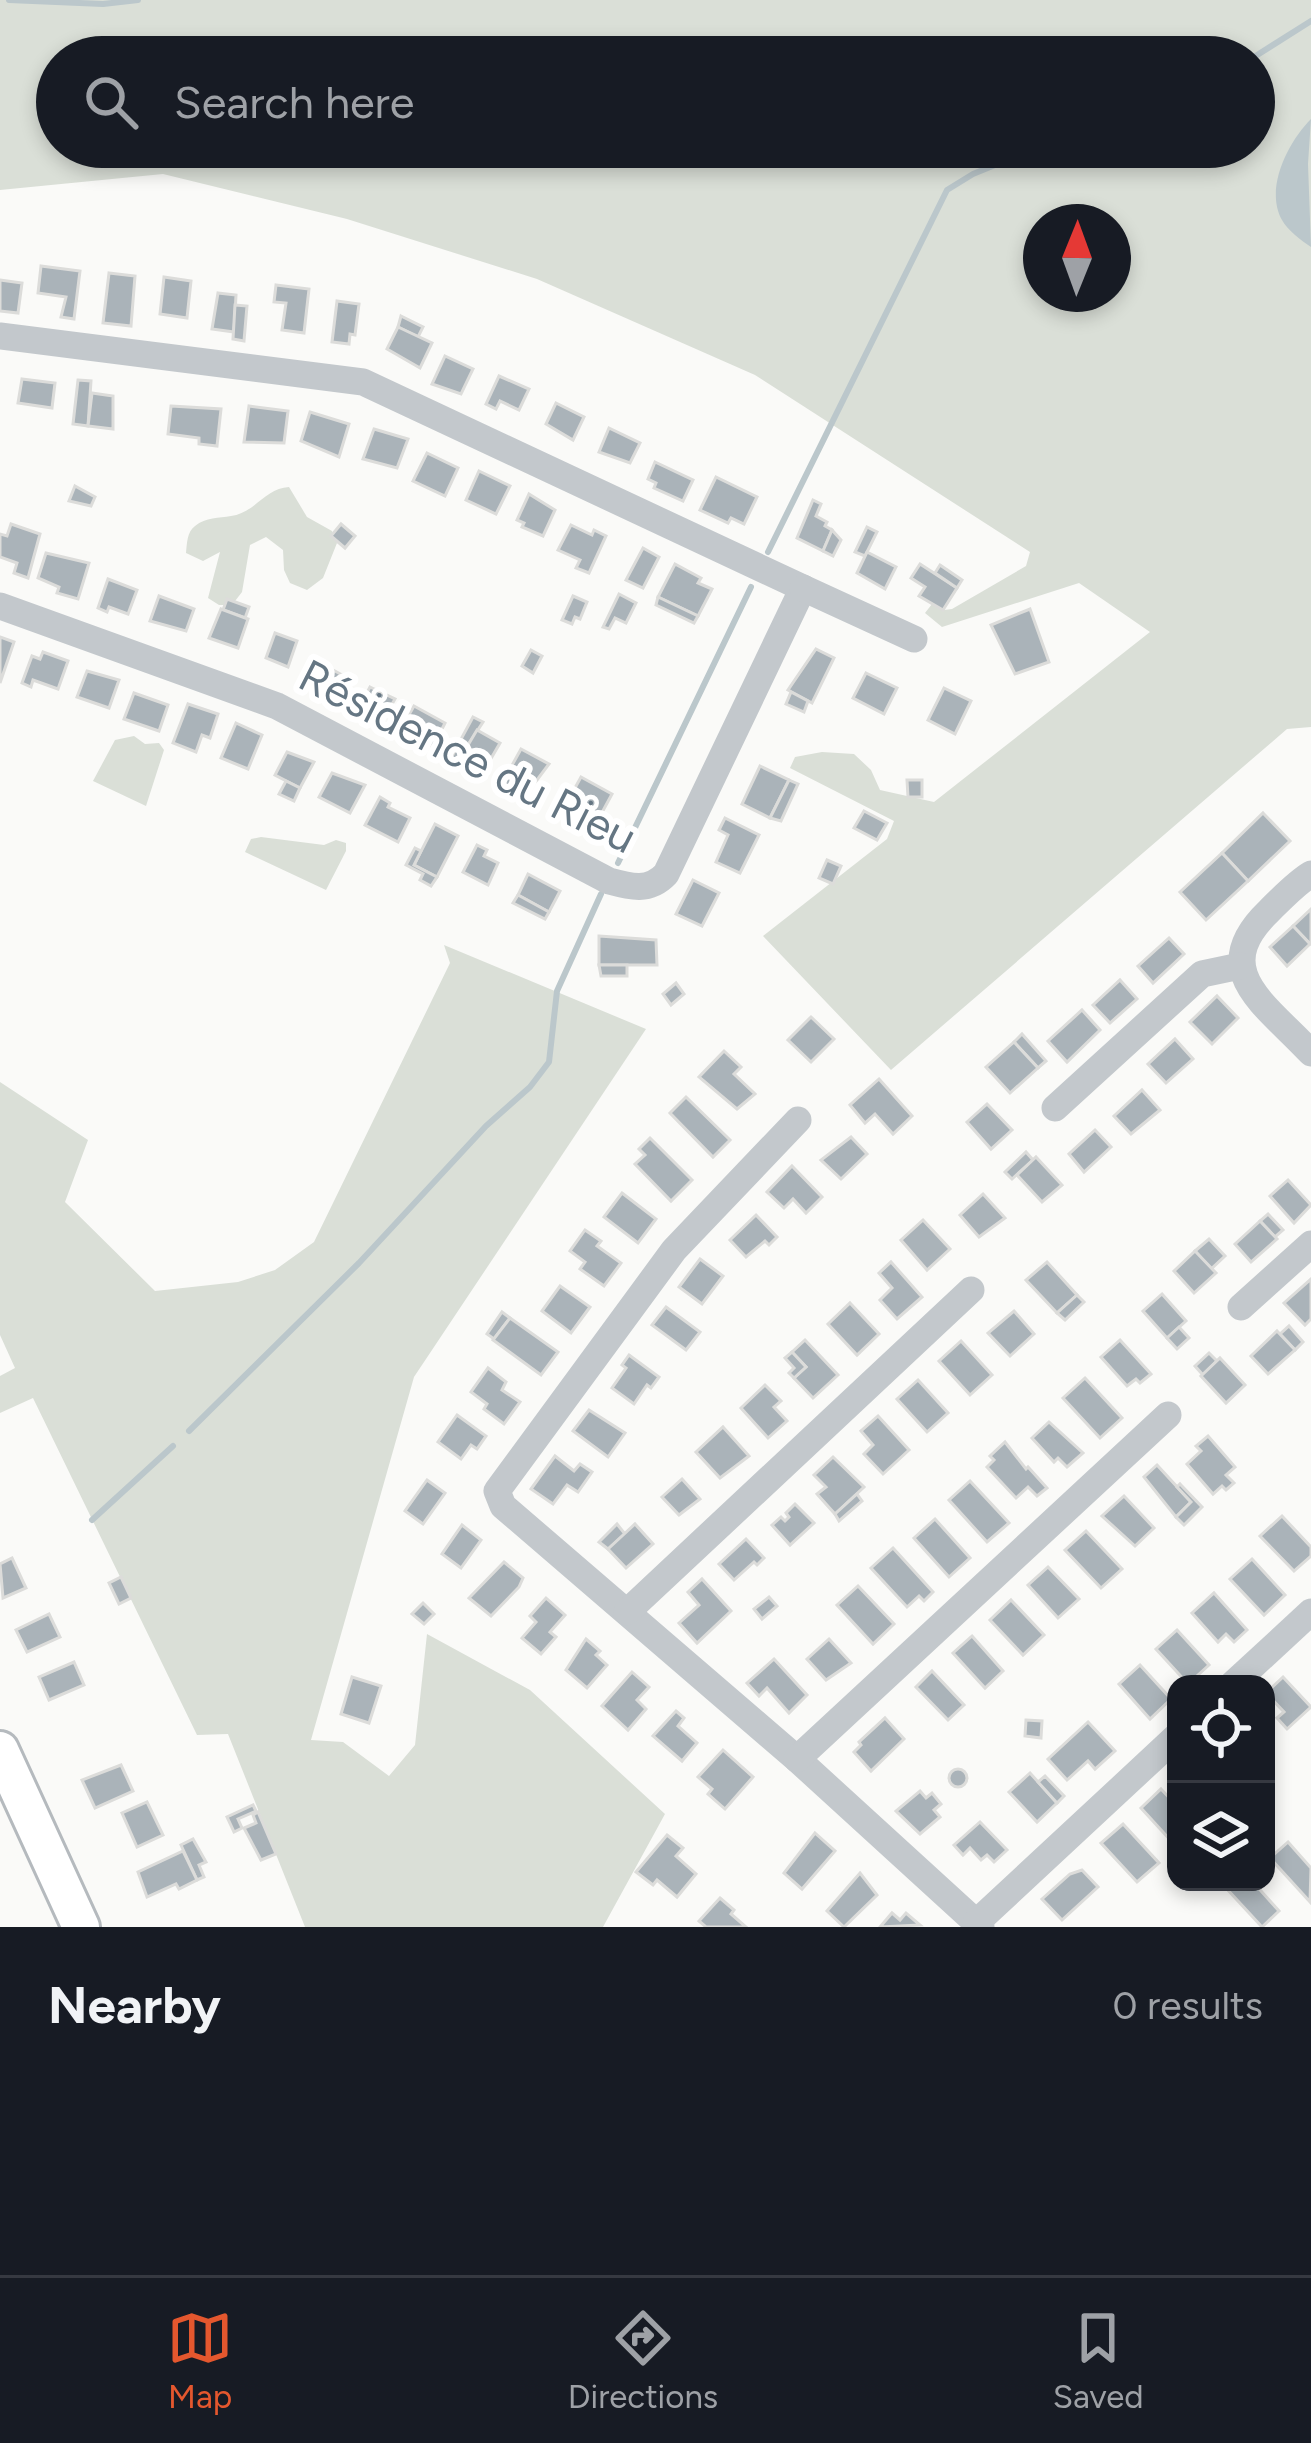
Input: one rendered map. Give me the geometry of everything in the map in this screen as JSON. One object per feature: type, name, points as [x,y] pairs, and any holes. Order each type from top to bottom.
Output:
[{"type":"main road","points":[[0,1750],[81,1927]]},
{"type":"street","points":[[0,336],[363,382],[914,639]]},
{"type":"street","name":"Résidence du Rieu","points":[[0,605],[277,706],[609,880],[638,887],[658,882],[666,874],[803,588]]},
{"type":"street","points":[[1311,874],[1249,931],[1240,952],[1246,982],[1311,1053]]},
{"type":"street","points":[[1055,1108],[1202,974],[1240,966]]},
{"type":"street","points":[[798,1120],[674,1250],[497,1491],[503,1506],[796,1759],[979,1925],[1167,1746]]},
{"type":"street","points":[[1241,1307],[1311,1244]]},
{"type":"street","points":[[627,1612],[971,1290]]},
{"type":"street","points":[[796,1759],[1168,1415]]},
{"type":"street","points":[[1243,1675],[1311,1612]]},
{"type":"shaded area","points":[[0,0],[1311,0],[1311,727],[1287,729],[891,1070],[763,936],[887,839],[894,821],[790,768],[795,757],[822,752],[854,754],[871,770],[880,790],[934,802],[1150,632],[1079,583],[942,627],[925,613],[932,604],[952,609],[1026,566],[1030,552],[755,375],[537,279],[347,219],[163,174],[0,190]]},
{"type":"shaded area","points":[[1311,119],[1311,247],[1284,224],[1276,194],[1287,152]]},
{"type":"shaded area","points":[[289,487],[307,517],[332,531],[337,543],[323,578],[307,590],[290,583],[283,550],[266,537],[250,545],[242,592],[232,605],[219,605],[208,598],[220,552],[203,561],[186,553],[192,528],[208,519],[239,514]]},
{"type":"shaded area","points":[[134,736],[145,744],[159,743],[164,750],[146,806],[93,781],[115,740]]},
{"type":"shaded area","points":[[251,839],[324,845],[336,840],[346,843],[346,851],[326,890],[245,852]]},
{"type":"shaded area","points":[[444,945],[646,1029],[414,1377],[311,1740],[343,1742],[389,1776],[415,1745],[427,1634],[530,1690],[665,1814],[603,1927],[305,1927],[228,1734],[197,1735],[33,1398],[0,1413],[0,1376],[15,1368],[0,1335],[0,1082],[88,1140],[65,1202],[155,1291],[238,1282],[275,1270],[314,1242],[450,963]]},
{"type":"building","points":[[41,266],[80,271],[74,319],[61,317],[66,297],[38,293]]},
{"type":"building","points":[[109,273],[135,276],[131,326],[103,323]]},
{"type":"building","points":[[164,277],[191,281],[187,318],[160,314]]},
{"type":"building","points":[[0,280],[22,283],[18,313],[0,311]]},
{"type":"building","points":[[276,285],[309,289],[304,333],[282,330],[286,303],[274,302]]},
{"type":"building","points":[[218,293],[236,295],[234,332],[212,329]]},
{"type":"building","points":[[337,301],[359,304],[355,335],[350,334],[349,344],[332,342]]},
{"type":"building","points":[[235,305],[247,306],[244,341],[233,339]]},
{"type":"building","points":[[401,316],[423,327],[418,337],[398,327]]},
{"type":"building","points":[[398,327],[432,343],[420,368],[387,349]]},
{"type":"building","points":[[445,356],[473,369],[461,394],[432,384]]},
{"type":"building","points":[[499,376],[529,389],[519,410],[500,401],[496,409],[486,404]]},
{"type":"building","points":[[22,379],[55,383],[52,408],[18,403]]},
{"type":"building","points":[[78,380],[91,381],[88,426],[73,424]]},
{"type":"building","points":[[92,393],[113,396],[113,429],[88,426]]},
{"type":"building","points":[[556,403],[584,417],[573,440],[546,424]]},
{"type":"building","points":[[171,406],[221,409],[217,446],[168,434]]},
{"type":"building","points":[[249,406],[288,411],[284,443],[244,442]]},
{"type":"building","points":[[310,412],[349,424],[339,457],[301,441]]},
{"type":"building","points":[[609,428],[640,443],[630,463],[599,452]]},
{"type":"building","points":[[374,429],[408,439],[397,468],[363,459]]},
{"type":"building","points":[[427,453],[458,468],[445,496],[413,481]]},
{"type":"building","points":[[655,462],[693,480],[683,501],[654,488],[656,483],[648,479]]},
{"type":"building","points":[[479,471],[510,486],[496,514],[466,500]]},
{"type":"building","points":[[716,477],[757,497],[744,524],[731,518],[728,523],[700,510]]},
{"type":"building","points":[[75,486],[95,497],[91,506],[69,501]]},
{"type":"building","points":[[529,494],[555,510],[543,536],[517,520]]},
{"type":"building","points":[[813,500],[821,504],[816,516],[832,530],[823,551],[797,538]]},
{"type":"building","points":[[11,524],[40,534],[28,578],[14,573],[17,563],[0,557],[0,534],[7,536]]},
{"type":"building","points":[[341,524],[355,536],[345,548],[331,536]]},
{"type":"building","points":[[571,525],[606,536],[589,573],[576,568],[580,560],[558,550]]},
{"type":"building","points":[[867,527],[877,532],[865,556],[855,552]]},
{"type":"building","points":[[832,530],[841,540],[833,556],[823,551]]},
{"type":"building","points":[[643,548],[659,557],[643,588],[626,580]]},
{"type":"building","points":[[867,552],[896,567],[885,589],[857,573]]},
{"type":"building","points":[[46,553],[89,563],[78,599],[57,593],[59,587],[38,578]]},
{"type":"building","points":[[675,564],[712,589],[698,616],[658,597]]},
{"type":"building","points":[[920,564],[957,588],[943,610],[919,596],[925,587],[911,578]]},
{"type":"building","points":[[940,565],[962,580],[957,588],[935,573]]},
{"type":"building","points":[[108,579],[137,590],[128,614],[98,608]]},
{"type":"building","points":[[619,594],[636,603],[626,623],[615,618],[609,629],[603,627]]},
{"type":"building","points":[[159,596],[194,609],[186,631],[150,621]]},
{"type":"building","points":[[573,596],[587,602],[580,619],[575,617],[572,624],[562,620]]},
{"type":"building","points":[[658,597],[698,616],[694,623],[656,605]]},
{"type":"building","points":[[227,599],[249,607],[245,618],[223,610]]},
{"type":"building","points":[[221,609],[248,619],[238,648],[209,638]]},
{"type":"building","points":[[1030,609],[1049,662],[1015,674],[991,625]]},
{"type":"building","points":[[275,633],[297,641],[288,667],[266,658]]},
{"type":"building","points":[[0,637],[14,642],[0,683]]},
{"type":"building","points":[[816,649],[834,658],[812,703],[788,690]]},
{"type":"building","points":[[531,650],[542,656],[533,673],[522,666]]},
{"type":"building","points":[[43,652],[68,661],[58,689],[33,680],[31,687],[22,683],[32,656],[40,659]]},
{"type":"building","points":[[315,660],[344,676],[332,699],[303,684]]},
{"type":"building","points":[[87,671],[119,680],[109,708],[77,697]]},
{"type":"building","points":[[866,673],[897,688],[884,714],[853,698]]},
{"type":"building","points":[[370,687],[395,699],[380,725],[359,708]]},
{"type":"building","points":[[944,688],[971,701],[955,734],[928,720]]},
{"type":"building","points":[[791,692],[808,701],[804,712],[786,704]]},
{"type":"building","points":[[134,693],[168,705],[159,731],[124,719]]},
{"type":"building","points":[[188,704],[218,714],[210,738],[202,735],[196,752],[173,743]]},
{"type":"building","points":[[414,706],[445,723],[433,747],[398,734]]},
{"type":"building","points":[[473,717],[483,722],[468,745],[460,741]]},
{"type":"building","points":[[236,723],[262,735],[248,769],[221,758]]},
{"type":"building","points":[[477,730],[500,743],[482,774],[450,760],[460,741],[468,745]]},
{"type":"building","points":[[521,749],[549,764],[525,796],[500,787]]},
{"type":"building","points":[[287,752],[314,762],[300,788],[275,775]]},
{"type":"building","points":[[760,766],[789,780],[770,818],[742,804]]},
{"type":"building","points":[[332,773],[365,785],[350,813],[319,797]]},
{"type":"building","points":[[581,777],[612,794],[598,820],[564,808]]},
{"type":"building","points":[[789,780],[798,784],[781,821],[770,818]]},
{"type":"building","points":[[907,780],[922,780],[922,797],[908,797]]},
{"type":"building","points":[[286,781],[300,788],[294,801],[279,794]]},
{"type":"building","points":[[380,797],[390,803],[388,807],[410,818],[398,842],[365,825]]},
{"type":"building","points":[[864,811],[887,823],[877,840],[854,828]]},
{"type":"building","points":[[1263,813],[1290,841],[1248,881],[1222,853]]},
{"type":"building","points":[[725,818],[759,835],[740,873],[716,862],[728,835],[719,830]]},
{"type":"building","points":[[435,824],[458,836],[437,877],[414,865]]},
{"type":"building","points":[[477,845],[487,850],[484,856],[498,863],[488,885],[463,872]]},
{"type":"building","points":[[415,848],[421,851],[414,865],[437,877],[431,886],[420,880],[423,874],[406,865]]},
{"type":"building","points":[[1222,853],[1248,881],[1206,920],[1180,892]]},
{"type":"building","points":[[827,860],[841,866],[833,884],[819,878]]},
{"type":"building","points":[[528,874],[560,891],[549,912],[518,895]]},
{"type":"building","points":[[693,880],[719,893],[702,926],[676,914]]},
{"type":"building","points":[[518,895],[549,912],[545,919],[513,903]]},
{"type":"building","points":[[1311,909],[1311,943],[1310,944],[1293,926]]},
{"type":"building","points":[[1293,926],[1310,944],[1287,966],[1270,947]]},
{"type":"building","points":[[599,936],[656,940],[657,965],[599,965]]},
{"type":"building","points":[[1169,938],[1184,954],[1153,983],[1138,966]]},
{"type":"building","points":[[599,965],[627,965],[627,976],[601,976]]},
{"type":"building","points":[[1120,980],[1137,999],[1110,1023],[1093,1005]]},
{"type":"building","points":[[676,983],[684,994],[671,1005],[663,994]]},
{"type":"building","points":[[1217,996],[1238,1018],[1212,1044],[1190,1022]]},
{"type":"building","points":[[1082,1010],[1100,1030],[1067,1062],[1048,1041]]},
{"type":"building","points":[[811,1017],[834,1039],[811,1062],[788,1040]]},
{"type":"building","points":[[1022,1034],[1046,1061],[1038,1068],[1014,1042]]},
{"type":"building","points":[[1175,1039],[1193,1059],[1166,1083],[1148,1064]]},
{"type":"building","points":[[1014,1042],[1038,1068],[1010,1093],[986,1067]]},
{"type":"building","points":[[724,1051],[741,1067],[734,1074],[755,1094],[737,1109],[699,1077]]},
{"type":"building","points":[[879,1079],[912,1116],[893,1134],[875,1114],[865,1123],[850,1105]]},
{"type":"building","points":[[1142,1090],[1160,1110],[1131,1134],[1114,1116]]},
{"type":"building","points":[[686,1097],[730,1140],[713,1157],[670,1113]]},
{"type":"building","points":[[987,1104],[1012,1130],[991,1149],[967,1122]]},
{"type":"building","points":[[1095,1130],[1111,1147],[1084,1172],[1069,1154]]},
{"type":"building","points":[[851,1137],[867,1154],[841,1179],[821,1160]]},
{"type":"building","points":[[650,1138],[692,1180],[671,1201],[635,1164],[645,1155],[639,1149]]},
{"type":"building","points":[[1026,1152],[1033,1160],[1012,1179],[1005,1172]]},
{"type":"building","points":[[1036,1157],[1062,1185],[1042,1202],[1017,1175]]},
{"type":"building","points":[[792,1166],[822,1197],[806,1213],[793,1199],[784,1208],[767,1192]]},
{"type":"building","points":[[1288,1180],[1311,1205],[1294,1223],[1270,1196]]},
{"type":"building","points":[[622,1193],[656,1219],[638,1243],[604,1217]]},
{"type":"building","points":[[983,1194],[1005,1218],[979,1237],[960,1215]]},
{"type":"building","points":[[1268,1214],[1283,1230],[1275,1237],[1260,1221]]},
{"type":"building","points":[[756,1215],[777,1237],[746,1257],[730,1240]]},
{"type":"building","points":[[923,1220],[950,1249],[927,1270],[901,1240]]},
{"type":"building","points":[[1260,1221],[1277,1239],[1251,1262],[1235,1244]]},
{"type":"building","points":[[585,1230],[601,1241],[597,1246],[621,1263],[604,1286],[580,1269],[585,1262],[570,1251]]},
{"type":"building","points":[[1209,1239],[1225,1256],[1211,1269],[1195,1251]]},
{"type":"building","points":[[1195,1251],[1216,1273],[1194,1293],[1174,1271]]},
{"type":"building","points":[[700,1259],[723,1276],[702,1304],[679,1287]]},
{"type":"building","points":[[891,1262],[922,1297],[897,1319],[880,1300],[892,1288],[879,1273]]},
{"type":"building","points":[[1047,1262],[1077,1295],[1057,1313],[1026,1280]]},
{"type":"building","points":[[1311,1279],[1311,1319],[1305,1325],[1284,1303]]},
{"type":"building","points":[[560,1286],[590,1307],[571,1333],[542,1311]]},
{"type":"building","points":[[1162,1294],[1186,1321],[1167,1338],[1143,1311]]},
{"type":"building","points":[[1077,1295],[1084,1302],[1065,1320],[1057,1313]]},
{"type":"building","points":[[850,1303],[879,1334],[857,1355],[828,1324]]},
{"type":"building","points":[[666,1307],[700,1332],[686,1350],[652,1325]]},
{"type":"building","points":[[1014,1311],[1034,1334],[1010,1356],[988,1333]]},
{"type":"building","points":[[502,1312],[510,1318],[494,1339],[487,1334]]},
{"type":"building","points":[[510,1318],[558,1352],[541,1375],[493,1340]]},
{"type":"building","points":[[1289,1326],[1303,1342],[1295,1350],[1280,1334]]},
{"type":"building","points":[[1179,1327],[1189,1338],[1177,1349],[1167,1338]]},
{"type":"building","points":[[1277,1331],[1295,1350],[1268,1374],[1251,1356]]},
{"type":"building","points":[[805,1340],[838,1375],[813,1398],[794,1378],[806,1367],[792,1352]]},
{"type":"building","points":[[1120,1340],[1151,1374],[1140,1383],[1136,1379],[1127,1386],[1101,1357]]},
{"type":"building","points":[[961,1341],[992,1375],[970,1395],[939,1361]]},
{"type":"building","points":[[792,1352],[806,1367],[794,1378],[789,1373],[794,1368],[785,1358]]},
{"type":"building","points":[[1209,1353],[1217,1361],[1203,1375],[1195,1366]]},
{"type":"building","points":[[629,1355],[659,1377],[634,1404],[612,1388]]},
{"type":"building","points":[[1220,1358],[1245,1385],[1226,1403],[1201,1376]]},
{"type":"building","points":[[488,1368],[506,1382],[502,1390],[520,1402],[504,1424],[471,1392]]},
{"type":"building","points":[[1085,1378],[1122,1418],[1100,1438],[1063,1398]]},
{"type":"building","points":[[918,1380],[948,1413],[927,1432],[897,1399]]},
{"type":"building","points":[[765,1385],[781,1401],[774,1407],[787,1421],[768,1438],[741,1408]]},
{"type":"building","points":[[589,1410],[625,1433],[608,1457],[573,1431]]},
{"type":"building","points":[[457,1415],[486,1436],[461,1459],[438,1442]]},
{"type":"building","points":[[878,1416],[909,1450],[883,1474],[864,1454],[873,1445],[861,1431]]},
{"type":"building","points":[[1049,1422],[1083,1453],[1067,1467],[1058,1458],[1054,1462],[1032,1438]]},
{"type":"building","points":[[723,1427],[749,1456],[720,1478],[696,1452]]},
{"type":"building","points":[[1208,1436],[1235,1467],[1226,1475],[1234,1483],[1213,1494],[1187,1464],[1201,1451],[1196,1446]]},
{"type":"building","points":[[1005,1442],[1047,1488],[1037,1496],[1028,1487],[1016,1498],[987,1467],[994,1460],[990,1456]]},
{"type":"building","points":[[555,1456],[574,1471],[580,1464],[592,1472],[578,1492],[567,1485],[553,1504],[531,1489]]},
{"type":"building","points":[[833,1457],[864,1487],[835,1514],[817,1494],[826,1487],[814,1475]]},
{"type":"building","points":[[1157,1465],[1191,1502],[1176,1517],[1144,1477]]},
{"type":"building","points":[[682,1479],[700,1499],[679,1515],[662,1497]]},
{"type":"building","points":[[427,1480],[445,1493],[423,1524],[405,1511]]},
{"type":"building","points":[[970,1481],[1009,1523],[987,1542],[949,1500]]},
{"type":"building","points":[[1180,1484],[1202,1507],[1184,1525],[1176,1517],[1191,1502],[1177,1487]]},
{"type":"building","points":[[857,1494],[862,1501],[839,1521],[835,1514]]},
{"type":"building","points":[[1124,1496],[1154,1528],[1135,1546],[1102,1516]]},
{"type":"building","points":[[795,1504],[814,1523],[790,1545],[772,1525],[781,1517],[785,1521]]},
{"type":"building","points":[[1282,1516],[1311,1547],[1311,1556],[1294,1571],[1260,1536]]},
{"type":"building","points":[[935,1519],[970,1558],[949,1577],[914,1538]]},
{"type":"building","points":[[617,1524],[625,1534],[608,1549],[599,1542]]},
{"type":"building","points":[[635,1524],[653,1544],[626,1568],[608,1549]]},
{"type":"building","points":[[462,1525],[481,1540],[461,1568],[442,1554]]},
{"type":"building","points":[[1086,1531],[1122,1569],[1101,1588],[1065,1550]]},
{"type":"building","points":[[746,1539],[764,1558],[734,1580],[719,1564]]},
{"type":"building","points":[[893,1548],[933,1592],[924,1601],[919,1596],[907,1607],[871,1568]]},
{"type":"building","points":[[12,1558],[26,1588],[3,1598],[0,1564]]},
{"type":"building","points":[[1252,1559],[1285,1595],[1264,1615],[1230,1579]]},
{"type":"building","points":[[504,1562],[523,1578],[491,1616],[469,1598]]},
{"type":"building","points":[[1048,1567],[1079,1599],[1058,1618],[1028,1585]]},
{"type":"building","points":[[121,1577],[131,1598],[119,1604],[109,1583]]},
{"type":"building","points":[[702,1579],[731,1611],[697,1643],[679,1623],[699,1605],[688,1592]]},
{"type":"building","points":[[858,1586],[894,1624],[873,1644],[837,1605]]},
{"type":"building","points":[[1214,1593],[1247,1630],[1234,1642],[1226,1634],[1218,1642],[1192,1613]]},
{"type":"building","points":[[769,1597],[777,1606],[762,1619],[754,1609]]},
{"type":"building","points":[[546,1598],[565,1615],[550,1632],[556,1637],[541,1654],[522,1638],[536,1622],[530,1616]]},
{"type":"building","points":[[1011,1600],[1044,1635],[1023,1655],[990,1620]]},
{"type":"building","points":[[423,1603],[434,1614],[424,1624],[412,1614]]},
{"type":"building","points":[[49,1614],[60,1637],[27,1652],[16,1630]]},
{"type":"building","points":[[1177,1630],[1209,1665],[1198,1675],[1180,1675],[1156,1649]]},
{"type":"building","points":[[972,1636],[1003,1671],[985,1688],[953,1653]]},
{"type":"building","points":[[586,1639],[607,1665],[587,1688],[566,1670]]},
{"type":"building","points":[[829,1639],[851,1663],[826,1680],[807,1659]]},
{"type":"building","points":[[774,1659],[807,1695],[789,1713],[767,1688],[759,1696],[747,1683]]},
{"type":"building","points":[[74,1662],[84,1685],[49,1700],[39,1677]]},
{"type":"building","points":[[1140,1665],[1167,1695],[1167,1703],[1150,1719],[1119,1684]]},
{"type":"building","points":[[932,1671],[964,1705],[948,1720],[916,1687]]},
{"type":"building","points":[[632,1672],[649,1687],[637,1700],[646,1709],[628,1730],[602,1706]]},
{"type":"building","points":[[352,1677],[381,1686],[369,1723],[341,1714]]},
{"type":"building","points":[[1283,1677],[1311,1707],[1287,1729],[1277,1718],[1284,1712],[1275,1702],[1275,1685]]},
{"type":"building","points":[[676,1711],[684,1718],[678,1726],[697,1743],[682,1761],[653,1736]]},
{"type":"building","points":[[885,1718],[904,1739],[871,1771],[854,1752]]},
{"type":"building","points":[[1026,1720],[1042,1721],[1041,1738],[1025,1736]]},
{"type":"building","points":[[1088,1722],[1115,1751],[1095,1769],[1088,1761],[1067,1780],[1048,1759]]},
{"type":"building","points":[[723,1750],[753,1777],[725,1809],[698,1777]]},
{"type":"building","points":[[121,1765],[133,1791],[95,1808],[82,1780]]},
{"type":"building","points":[[958,1769],[967,1778],[958,1787],[949,1778]]},
{"type":"building","points":[[1030,1773],[1057,1803],[1037,1822],[1009,1792]]},
{"type":"building","points":[[1045,1776],[1064,1796],[1057,1803],[1038,1782]]},
{"type":"building","points":[[1161,1789],[1167,1795],[1167,1836],[1141,1808]]},
{"type":"building","points":[[920,1791],[926,1798],[932,1793],[941,1804],[934,1810],[940,1817],[920,1834],[896,1811]]},
{"type":"building","points":[[147,1802],[163,1835],[137,1847],[122,1813]]},
{"type":"building","points":[[253,1805],[256,1811],[238,1819],[242,1828],[234,1832],[227,1817]]},
{"type":"building","points":[[258,1812],[276,1854],[261,1860],[244,1828],[256,1823],[253,1815]]},
{"type":"building","points":[[980,1822],[1007,1850],[994,1862],[987,1855],[981,1860],[970,1848],[963,1855],[954,1845]]},
{"type":"building","points":[[1123,1824],[1159,1863],[1137,1882],[1101,1843]]},
{"type":"building","points":[[815,1833],[835,1851],[802,1889],[784,1873]]},
{"type":"building","points":[[667,1835],[683,1848],[676,1856],[696,1874],[677,1897],[657,1880],[653,1885],[636,1872]]},
{"type":"building","points":[[193,1839],[206,1862],[199,1865],[204,1877],[197,1880],[181,1845]]},
{"type":"building","points":[[1288,1842],[1311,1868],[1310,1902],[1275,1864],[1275,1854]]},
{"type":"building","points":[[183,1851],[197,1880],[147,1897],[138,1872]]},
{"type":"building","points":[[1082,1870],[1098,1887],[1062,1920],[1042,1899],[1070,1874]]},
{"type":"building","points":[[860,1873],[877,1895],[844,1927],[827,1911]]},
{"type":"building","points":[[1229,1891],[1261,1891],[1279,1911],[1262,1927]]},
{"type":"building","points":[[720,1898],[746,1927],[706,1927],[699,1921]]},
{"type":"building","points":[[892,1913],[900,1920],[906,1913],[920,1925],[880,1927]]},
{"type":"waterway","points":[[9,0],[103,4],[138,0]]},
{"type":"waterway","points":[[1275,44],[1311,21]]},
{"type":"waterway","points":[[768,552],[947,190],[988,168]]},
{"type":"waterway","points":[[618,863],[751,587]]},
{"type":"waterway","points":[[189,1431],[359,1263],[486,1126],[530,1087],[549,1062],[557,991],[601,894]]},
{"type":"waterway","points":[[92,1520],[173,1446]]}]
